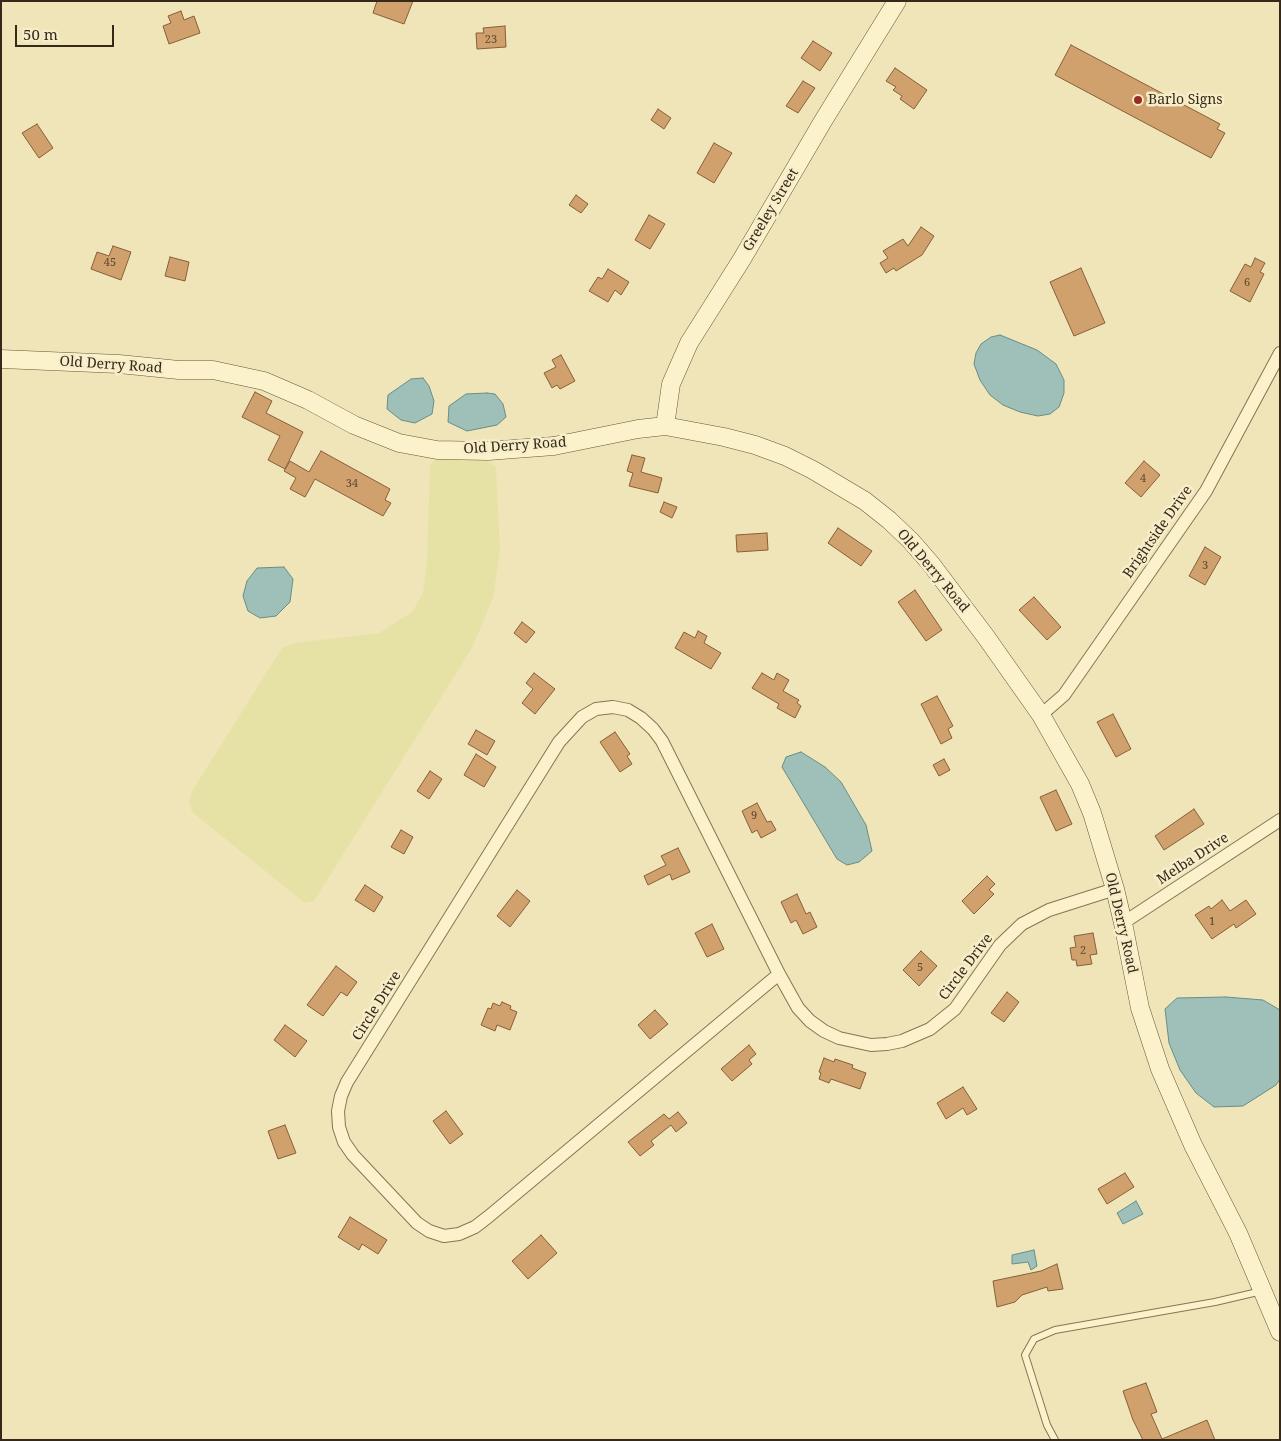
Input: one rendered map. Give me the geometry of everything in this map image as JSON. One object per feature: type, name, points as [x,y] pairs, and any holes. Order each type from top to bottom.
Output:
[{"type":"street","name":"Greeley Street","points":[[665,426],[671,384],[689,343],[898,1]]},
{"type":"street","name":"Brightside Drive","points":[[1041,715],[1064,695],[1206,491],[1280,353]]},
{"type":"street","name":"Old Derry Road","points":[[1,359],[119,364],[178,370],[213,370],[264,382],[308,400],[354,425],[399,443],[437,450],[488,451],[554,446],[638,429],[665,426],[724,437],[755,445],[785,456],[813,470],[865,501],[906,536],[931,564],[1041,715],[1058,742],[1080,784],[1092,813],[1115,889],[1124,923],[1140,1008],[1160,1069],[1190,1138],[1238,1233],[1280,1332]]},
{"type":"street","name":"Circle Drive","points":[[779,974],[488,1217],[475,1227],[459,1234],[444,1236],[429,1231],[416,1223],[344,1142],[339,1127],[338,1111],[341,1096],[347,1082],[560,742],[582,717],[596,709],[613,707],[628,710],[642,718],[653,728],[662,741],[798,1008],[810,1021],[824,1031],[839,1038],[871,1045],[902,1041],[930,1029],[954,1009],[1000,945],[1022,924],[1048,910],[1115,889]]},
{"type":"street","name":"Melba Drive","points":[[1124,923],[1280,820]]},
{"type":"lane","points":[[1055,1440],[1047,1425],[1025,1355],[1034,1339],[1055,1330],[1215,1302],[1263,1291]]},
{"type":"shaded area","points":[[437,459],[487,461],[496,467],[500,550],[493,598],[472,648],[314,901],[305,903],[192,812],[189,802],[192,791],[282,648],[295,643],[379,633],[412,612],[423,593],[427,561],[430,465]]},
{"type":"water","points":[[1000,335],[1037,350],[1056,364],[1064,380],[1064,393],[1059,407],[1050,414],[1038,416],[1020,412],[1003,405],[990,395],[980,380],[974,364],[976,353],[981,344],[991,337]]},
{"type":"water","points":[[423,378],[429,386],[434,401],[432,414],[415,423],[401,420],[387,409],[388,395],[411,379]]},
{"type":"water","points":[[466,394],[495,394],[503,404],[506,417],[497,425],[467,431],[448,422],[449,406]]},
{"type":"water","points":[[284,567],[293,579],[290,602],[276,616],[260,618],[248,611],[243,596],[247,581],[257,568]]},
{"type":"water","points":[[801,752],[825,767],[841,782],[866,825],[872,851],[859,862],[847,865],[837,859],[782,767],[786,757]]},
{"type":"water","points":[[1226,997],[1263,1000],[1280,1010],[1280,1079],[1276,1085],[1243,1106],[1214,1107],[1196,1093],[1180,1070],[1169,1043],[1165,1009],[1177,998]]},
{"type":"water","points":[[1136,1201],[1143,1214],[1123,1224],[1117,1213]]},
{"type":"water","points":[[1034,1250],[1037,1266],[1031,1270],[1028,1262],[1012,1264],[1012,1255]]},
{"type":"building","points":[[377,1],[413,1],[404,24],[373,13]]},
{"type":"building","points":[[181,11],[184,20],[194,16],[200,33],[169,44],[163,26],[171,23],[168,16]]},
{"type":"building","points":[[505,26],[506,47],[477,49],[476,33],[484,33],[483,28]]},
{"type":"building","points":[[813,41],[832,53],[820,71],[801,58]]},
{"type":"building","name":"Barlo Signs","points":[[1071,45],[1220,124],[1217,129],[1225,133],[1211,158],[1055,75]]},
{"type":"building","points":[[895,68],[927,90],[914,109],[900,99],[902,96],[893,90],[896,87],[886,81]]},
{"type":"building","points":[[803,81],[815,88],[798,113],[786,106]]},
{"type":"building","points":[[658,109],[671,118],[664,129],[651,120]]},
{"type":"building","points":[[37,124],[53,148],[39,158],[22,133]]},
{"type":"building","points":[[714,143],[732,153],[714,183],[697,173]]},
{"type":"building","points":[[576,195],[588,204],[581,213],[569,205]]},
{"type":"building","points":[[649,215],[665,224],[650,249],[635,240]]},
{"type":"building","points":[[921,227],[934,236],[922,255],[896,271],[894,268],[886,273],[880,263],[888,258],[883,251],[903,239],[908,246]]},
{"type":"building","points":[[113,246],[131,252],[121,280],[91,269],[97,252],[109,256]]},
{"type":"building","points":[[170,257],[189,262],[185,281],[165,276]]},
{"type":"building","points":[[1255,258],[1265,263],[1260,272],[1264,274],[1250,302],[1230,291],[1245,264],[1251,267]]},
{"type":"building","points":[[1081,268],[1105,323],[1074,336],[1050,282]]},
{"type":"building","points":[[608,269],[629,282],[621,295],[615,290],[608,302],[589,291],[598,277],[602,279]]},
{"type":"building","points":[[561,355],[575,381],[560,389],[557,385],[552,388],[544,373],[556,367],[552,360]]},
{"type":"building","points":[[255,392],[272,401],[266,413],[303,432],[285,469],[268,460],[280,436],[242,417]]},
{"type":"building","points":[[321,451],[390,489],[385,500],[391,503],[383,516],[315,479],[305,497],[290,489],[296,478],[284,471],[290,461],[309,472]]},
{"type":"building","points":[[632,455],[645,458],[641,472],[662,478],[658,493],[629,486],[633,473],[627,471]]},
{"type":"building","points":[[1144,461],[1160,475],[1141,497],[1125,483]]},
{"type":"building","points":[[664,502],[677,507],[672,518],[660,512]]},
{"type":"building","points":[[838,528],[872,551],[861,566],[828,543]]},
{"type":"building","points":[[767,533],[768,550],[737,552],[736,535]]},
{"type":"building","points":[[1205,547],[1221,557],[1205,585],[1189,576]]},
{"type":"building","points":[[915,590],[942,630],[926,641],[898,602]]},
{"type":"building","points":[[1034,597],[1061,627],[1047,640],[1019,610]]},
{"type":"building","points":[[522,622],[535,632],[526,643],[514,633]]},
{"type":"building","points":[[698,631],[707,636],[704,643],[721,653],[711,669],[675,648],[684,632],[695,638]]},
{"type":"building","points":[[534,673],[555,689],[535,714],[522,703],[533,689],[526,683]]},
{"type":"building","points":[[762,673],[774,680],[777,673],[789,680],[783,691],[799,700],[797,703],[801,706],[795,718],[777,708],[779,704],[752,688]]},
{"type":"building","points":[[937,696],[953,726],[948,729],[952,738],[941,744],[921,704]]},
{"type":"building","points":[[1113,714],[1131,749],[1116,757],[1097,722]]},
{"type":"building","points":[[476,730],[495,741],[487,755],[468,744]]},
{"type":"building","points":[[615,732],[630,754],[627,756],[632,764],[620,772],[600,742]]},
{"type":"building","points":[[476,754],[496,767],[484,787],[464,775]]},
{"type":"building","points":[[944,759],[950,770],[939,776],[933,765]]},
{"type":"building","points":[[430,771],[442,779],[429,799],[417,791]]},
{"type":"building","points":[[1056,790],[1072,824],[1056,831],[1040,797]]},
{"type":"building","points":[[757,803],[767,822],[771,821],[776,830],[761,838],[757,830],[752,833],[742,811]]},
{"type":"building","points":[[1194,809],[1204,824],[1164,850],[1155,836]]},
{"type":"building","points":[[401,830],[413,837],[404,854],[391,847]]},
{"type":"building","points":[[678,848],[690,872],[672,880],[670,874],[648,885],[644,876],[666,865],[661,856]]},
{"type":"building","points":[[987,876],[995,884],[989,890],[994,894],[974,914],[962,901]]},
{"type":"building","points":[[365,885],[383,897],[374,912],[355,900]]},
{"type":"building","points":[[517,890],[530,901],[510,927],[497,916]]},
{"type":"building","points":[[797,894],[806,914],[810,912],[817,927],[803,934],[796,920],[791,923],[781,902]]},
{"type":"building","points":[[1222,900],[1230,911],[1246,900],[1256,914],[1236,928],[1234,924],[1212,939],[1195,915],[1209,906],[1211,909]]},
{"type":"building","points":[[712,924],[724,949],[707,957],[695,933]]},
{"type":"building","points":[[1093,933],[1097,954],[1090,955],[1092,964],[1077,966],[1076,960],[1072,960],[1070,948],[1076,947],[1074,936]]},
{"type":"building","points":[[921,951],[937,966],[919,986],[903,970]]},
{"type":"building","points":[[336,966],[357,982],[347,996],[341,992],[323,1016],[307,1005]]},
{"type":"building","points":[[1007,992],[1019,1002],[1004,1022],[991,1013]]},
{"type":"building","points":[[502,1002],[511,1006],[510,1009],[517,1012],[510,1030],[497,1025],[495,1031],[481,1025],[488,1008],[491,1009],[493,1003],[500,1006]]},
{"type":"building","points":[[655,1010],[668,1024],[650,1039],[638,1025]]},
{"type":"building","points":[[285,1025],[307,1041],[295,1057],[274,1040]]},
{"type":"building","points":[[749,1045],[756,1054],[749,1060],[752,1064],[732,1081],[721,1069]]},
{"type":"building","points":[[824,1058],[834,1062],[835,1059],[853,1065],[852,1068],[866,1073],[860,1089],[831,1079],[829,1083],[819,1079],[821,1073],[819,1072]]},
{"type":"building","points":[[963,1087],[977,1109],[967,1115],[963,1108],[946,1119],[937,1103]]},
{"type":"building","points":[[446,1111],[463,1134],[450,1144],[433,1121]]},
{"type":"building","points":[[678,1112],[687,1123],[676,1132],[671,1125],[651,1141],[654,1145],[640,1156],[628,1142],[664,1114],[669,1119]]},
{"type":"building","points":[[285,1125],[296,1153],[278,1159],[268,1131]]},
{"type":"building","points":[[1125,1173],[1134,1187],[1107,1204],[1098,1189]]},
{"type":"building","points":[[350,1217],[387,1240],[378,1254],[362,1244],[359,1250],[338,1237]]},
{"type":"building","points":[[541,1235],[557,1253],[528,1279],[512,1261]]},
{"type":"building","points":[[1057,1264],[1063,1289],[1048,1291],[1047,1287],[1022,1295],[1015,1302],[997,1307],[993,1281],[1041,1271]]},
{"type":"building","points":[[1146,1383],[1157,1412],[1151,1414],[1162,1439],[1207,1420],[1215,1440],[1143,1440],[1133,1420],[1123,1391]]},
{"type":"place","name":"Barlo Signs","points":[[1138,100]]}]
